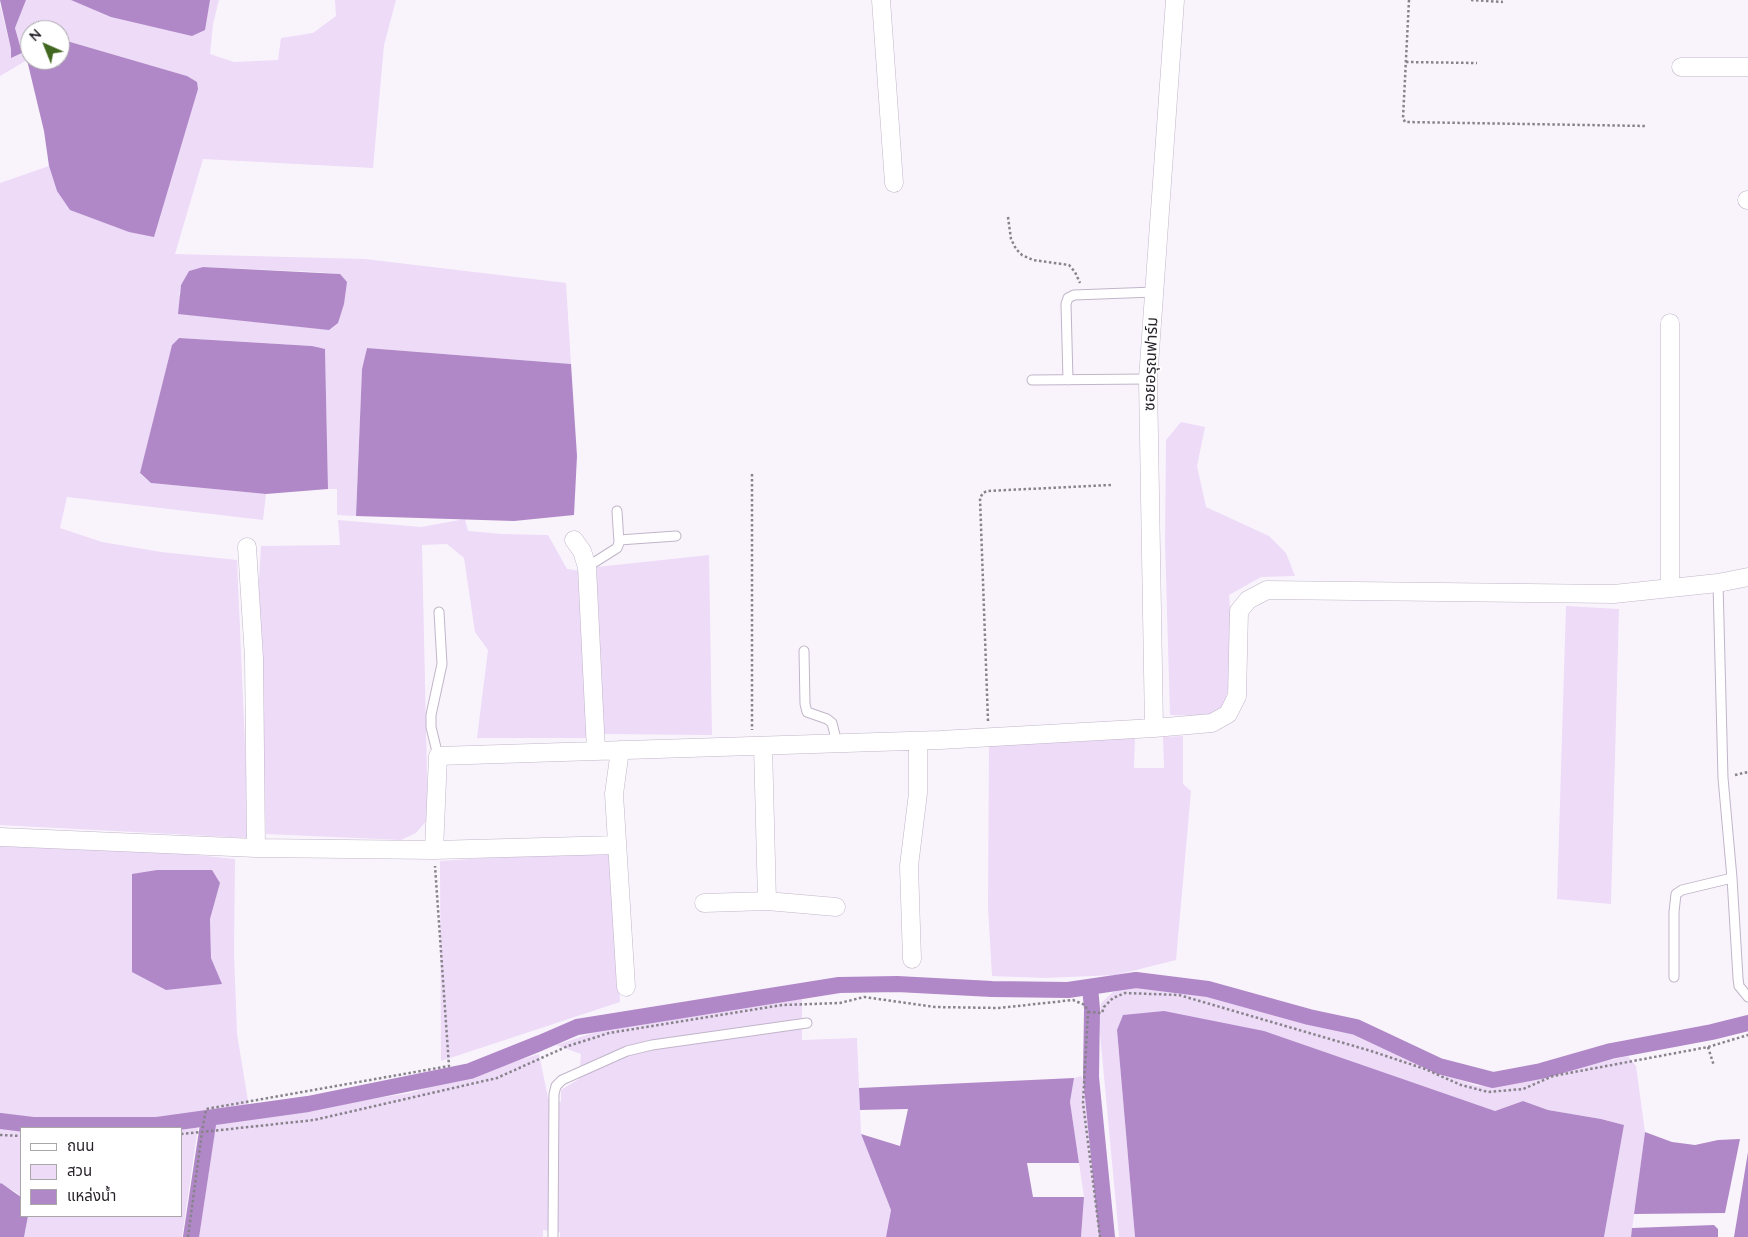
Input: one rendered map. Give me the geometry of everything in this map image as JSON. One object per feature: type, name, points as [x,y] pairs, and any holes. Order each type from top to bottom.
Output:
[{"type":"street","points":[[881,0],[894,183]]},
{"type":"street","name":"ซอยอรุณฟาร์ม","points":[[1154,728],[1148,379],[1175,0]]},
{"type":"street","points":[[1681,67],[1748,67]]},
{"type":"street","points":[[1670,323],[1670,588]]},
{"type":"street","points":[[574,540],[582,550],[587,568],[596,751]]},
{"type":"street","points":[[247,547],[254,658],[256,848]]},
{"type":"street","points":[[434,850],[438,756],[918,741],[1212,723],[1228,714],[1237,696],[1239,611],[1248,600],[1267,590],[1614,594],[1718,583],[1748,577]]},
{"type":"street","points":[[912,959],[909,866],[918,793],[918,741]]},
{"type":"street","points":[[758,746],[767,901]]},
{"type":"street","points":[[620,750],[614,794],[626,987]]},
{"type":"street","points":[[0,837],[256,848],[434,850],[617,845]]},
{"type":"street","points":[[704,903],[767,901],[836,906]]},
{"type":"lane","points":[[1068,380],[1066,304],[1068,298],[1074,295],[1154,292]]},
{"type":"lane","points":[[1032,380],[1148,379]]},
{"type":"lane","points":[[587,568],[617,548],[619,540],[617,511]]},
{"type":"lane","points":[[619,540],[676,536]]},
{"type":"lane","points":[[1718,583],[1723,778],[1738,978],[1739,986],[1748,997]]},
{"type":"lane","points":[[438,756],[431,728],[431,715],[442,664],[439,612]]},
{"type":"lane","points":[[804,651],[805,704],[807,712],[827,719],[832,723],[837,743]]},
{"type":"lane","points":[[1674,977],[1674,912],[1676,894],[1682,890],[1732,878]]},
{"type":"lane","points":[[553,1237],[554,1094],[556,1086],[562,1080],[627,1051],[652,1045],[807,1023]]},
{"type":"path","points":[[1409,0],[1403,118],[1407,122],[1647,126]]},
{"type":"path","points":[[1472,0],[1503,2]]},
{"type":"path","points":[[1406,62],[1477,64]]},
{"type":"path","points":[[1008,217],[1010,239],[1016,249],[1022,255],[1033,260],[1069,265],[1080,281],[1081,295]]},
{"type":"path","points":[[752,474],[758,746]]},
{"type":"path","points":[[989,737],[980,498],[987,491],[1110,485]]},
{"type":"path","points":[[188,1237],[206,1109],[449,1066],[434,850]]},
{"type":"path","points":[[1088,1012],[1102,1012],[1104,1007],[1113,998],[1124,993],[1178,995],[1371,1051],[1425,1069],[1460,1085],[1488,1092],[1523,1089],[1554,1076],[1708,1046],[1748,1035]]},
{"type":"path","points":[[182,1134],[314,1120],[497,1078],[568,1046],[609,1033],[782,1005],[840,1002],[864,997],[944,1008],[999,1008],[1073,1000],[1084,1005],[1088,1012],[1083,1104],[1100,1237]]},
{"type":"path","points":[[1708,1046],[1714,1066]]},
{"type":"path","points":[[0,1134],[20,1136]]},
{"type":"green space","points":[[26,0],[219,0],[213,24],[210,54],[234,62],[278,60],[281,38],[313,33],[336,16],[335,0],[396,0],[384,45],[373,168],[203,159],[175,254],[365,259],[566,283],[571,364],[367,348],[362,369],[356,516],[337,515],[337,489],[328,489],[325,350],[312,346],[179,338],[172,345],[140,474],[151,483],[266,494],[263,520],[67,497],[60,528],[102,542],[161,552],[237,560],[249,838],[0,825],[0,183],[49,166],[57,191],[187,76],[70,42],[70,20],[20,20],[20,46],[15,28]],"holes":[[[203,267],[340,274],[179,295],[181,285],[189,271]]]},
{"type":"green space","points":[[0,5],[11,49],[11,58],[20,54],[20,64],[0,76]]},
{"type":"green space","points":[[1181,422],[1205,427],[1197,466],[1206,507],[1269,536],[1286,553],[1295,576],[1261,577],[1229,595],[1232,631],[1229,687],[1222,709],[1205,716],[1170,715],[1165,542],[1166,440]]},
{"type":"green space","points":[[465,519],[468,531],[548,535],[567,569],[581,571],[589,738],[477,738],[488,650],[475,632],[464,558],[447,544],[422,545],[428,819],[416,833],[401,840],[266,834],[258,598],[261,546],[340,545],[338,520],[421,527]]},
{"type":"green space","points":[[709,555],[712,735],[601,734],[595,594],[597,567]]},
{"type":"green space","points":[[1566,606],[1619,609],[1611,904],[1557,899]]},
{"type":"green space","points":[[1135,735],[1134,768],[1164,768],[1163,737],[1183,736],[1183,784],[1191,791],[1176,960],[1116,975],[1045,978],[992,976],[988,907],[989,744]]},
{"type":"green space","points":[[0,845],[101,845],[235,859],[234,952],[237,1034],[249,1107],[127,1127],[20,1127],[20,1196],[0,1184]],"holes":[[[157,870],[220,883],[210,919],[211,958],[221,984]]]},
{"type":"green space","points":[[611,850],[620,1002],[441,1061],[440,861]]},
{"type":"green space","points":[[1134,986],[1183,990],[1376,1040],[1448,1076],[1478,1086],[1524,1080],[1628,1056],[1636,1066],[1645,1132],[1631,1237],[1604,1237],[1624,1125],[1548,1110],[1523,1101],[1495,1111],[1430,1089],[1117,1030],[1135,1237],[1119,1237],[1099,1023],[1101,1003],[1113,992]]},
{"type":"green space","points":[[802,999],[802,1040],[857,1038],[861,1134],[891,1210],[886,1237],[560,1237],[560,1232],[543,1230],[543,1237],[199,1237],[216,1123],[410,1093],[539,1054],[548,1098],[561,1102],[561,1090],[579,1079],[581,1054],[556,1045],[608,1028]]},
{"type":"green space","points":[[1081,1076],[1088,1086],[1097,1166],[1098,1237],[1081,1237],[1084,1197],[1070,1102],[1074,1078]]},
{"type":"green space","points":[[198,1127],[182,1237],[24,1237],[28,1217],[182,1217],[182,1130]]},
{"type":"water","points":[[0,0],[26,0],[15,28],[20,46],[20,54],[11,58],[11,49]]},
{"type":"water","points":[[71,0],[210,0],[205,30],[192,36],[111,17]]},
{"type":"water","points":[[70,42],[187,76],[197,82],[198,89],[154,237],[129,232],[70,210],[57,191],[49,166],[44,131],[29,70],[70,70]]},
{"type":"water","points":[[203,267],[340,274],[347,282],[344,304],[338,323],[329,330],[178,314],[181,285],[189,271]]},
{"type":"water","points":[[179,338],[312,346],[325,349],[328,489],[266,494],[151,483],[140,473],[172,345]]},
{"type":"water","points":[[367,348],[571,364],[577,456],[574,515],[514,521],[356,516],[362,369]]},
{"type":"water","points":[[157,870],[212,870],[220,883],[210,919],[211,958],[222,984],[166,990],[132,972],[132,874]]},
{"type":"water","points":[[1164,1011],[1264,1031],[1495,1111],[1523,1101],[1548,1110],[1624,1125],[1604,1237],[1135,1237],[1117,1030],[1123,1015]]},
{"type":"water","points":[[1074,1078],[1070,1102],[1079,1163],[1027,1163],[1033,1197],[1084,1197],[1081,1237],[886,1237],[891,1210],[861,1134],[900,1146],[908,1109],[860,1110],[859,1088]]},
{"type":"water","points":[[1645,1132],[1672,1142],[1695,1145],[1718,1140],[1740,1139],[1725,1213],[1634,1214]]},
{"type":"water","points":[[1748,1152],[1748,1237],[1734,1237]]},
{"type":"water","points":[[0,1184],[20,1196],[20,1217],[28,1217],[24,1237],[0,1237]]},
{"type":"water","points":[[1714,1225],[1718,1229],[1718,1237],[1631,1237],[1632,1228]]},
{"type":"waterway","points":[[0,1121],[33,1125],[157,1125],[308,1104],[470,1071],[577,1027],[839,985],[897,984],[992,989],[1068,990],[1136,980],[1208,989],[1309,1017],[1356,1027],[1439,1066],[1493,1080],[1541,1071],[1611,1051],[1712,1032],[1748,1023]]},
{"type":"waterway","points":[[1090,987],[1092,1009],[1091,1077],[1107,1237]]},
{"type":"waterway","points":[[191,1237],[209,1118]]}]
